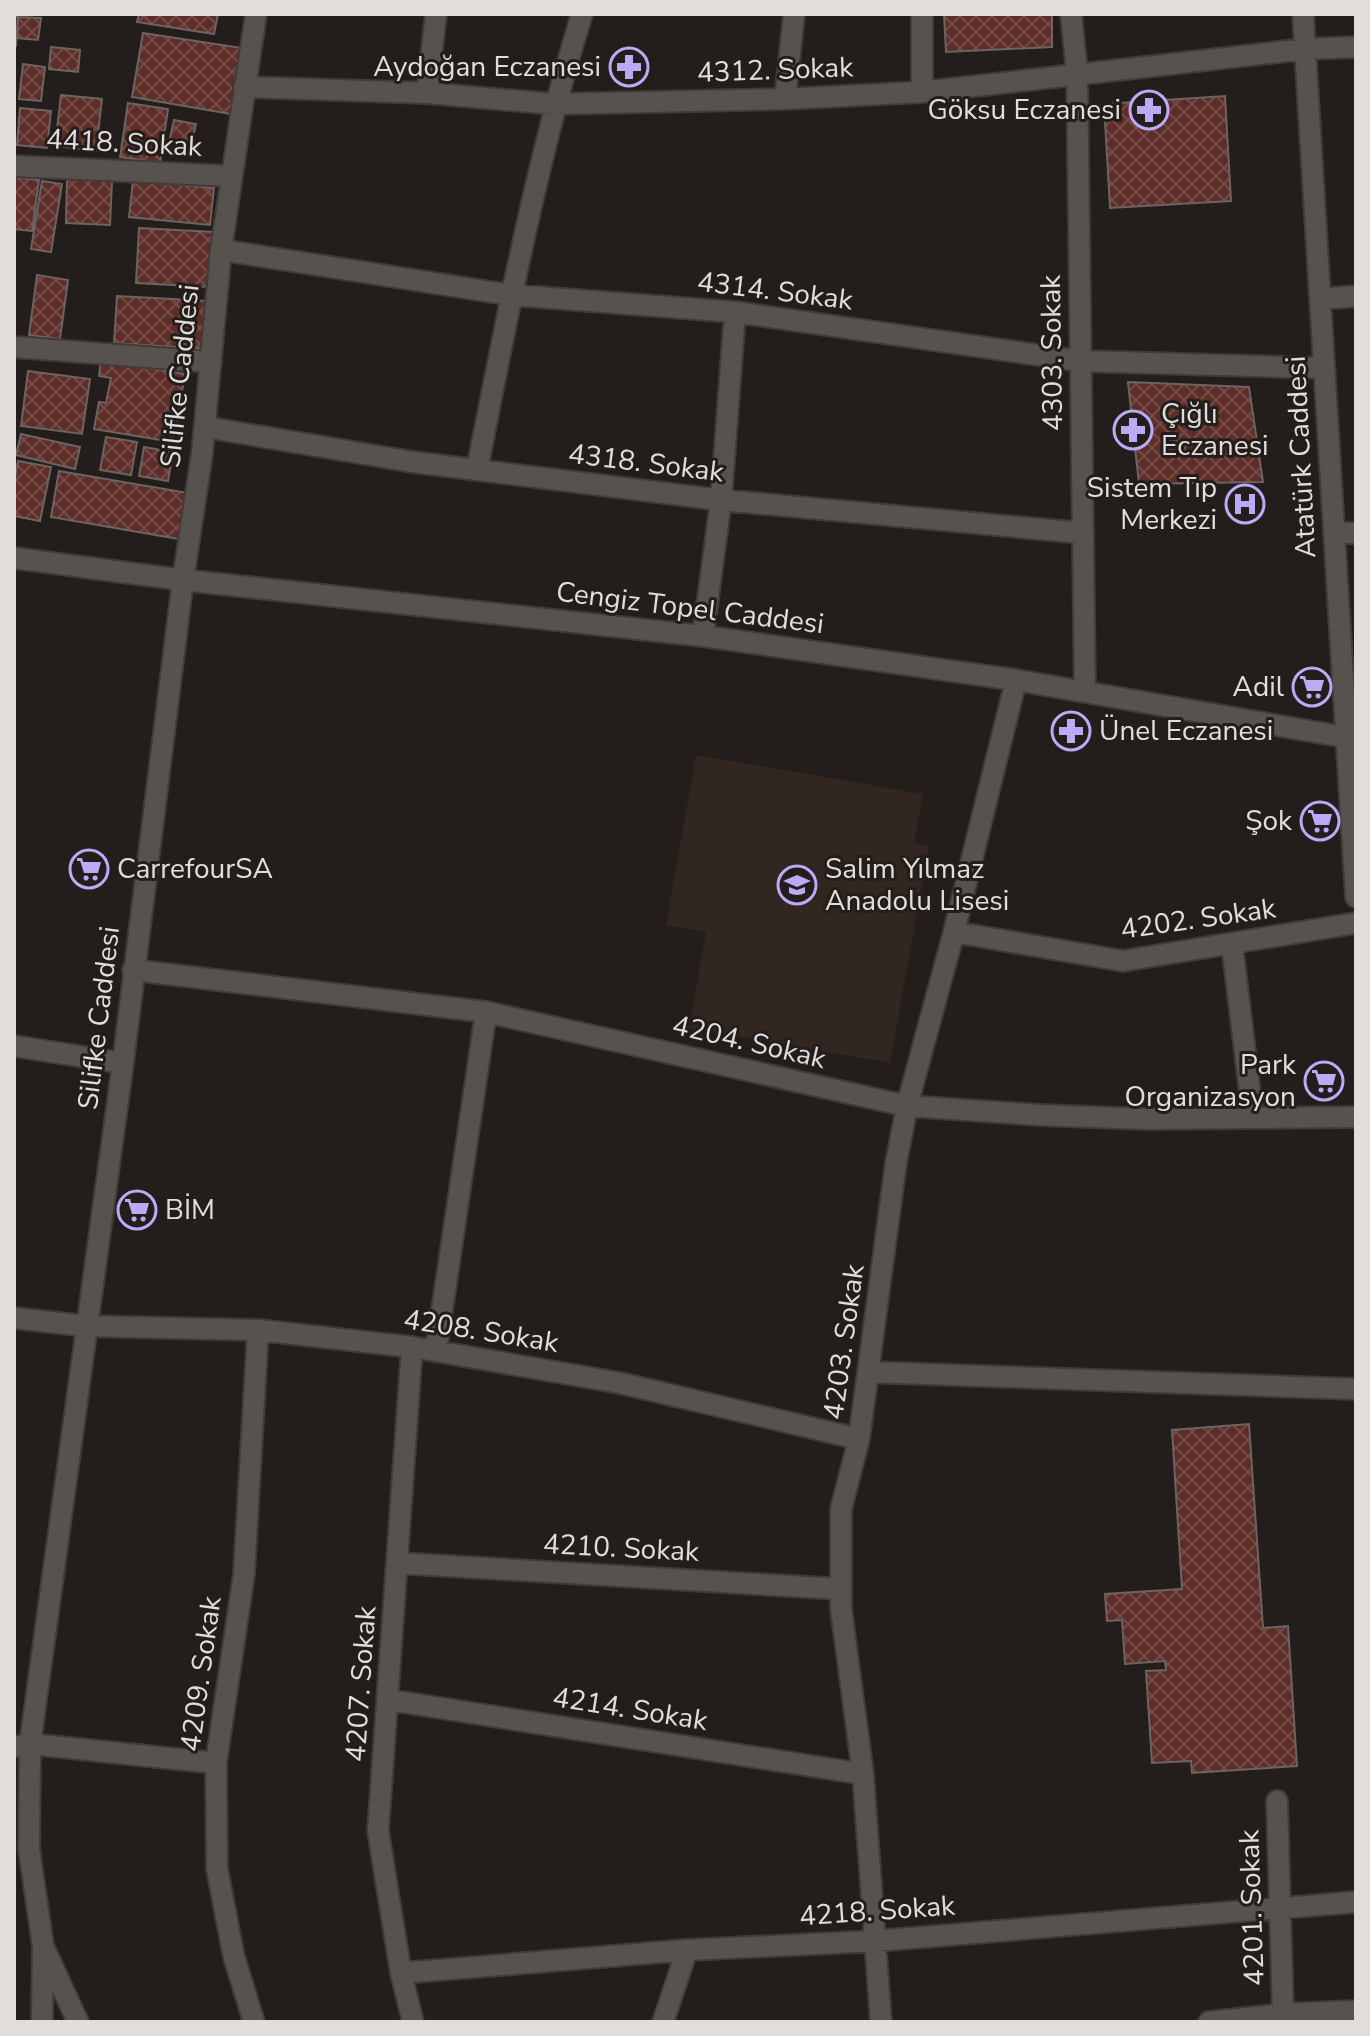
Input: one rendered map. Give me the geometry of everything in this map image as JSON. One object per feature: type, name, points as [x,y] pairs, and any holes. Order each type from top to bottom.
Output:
[{"type":"street","name":"Silifke Caddesi","points":[[78,2022],[43,1946],[29,1849],[22,1746],[123,1063],[205,427],[221,250],[256,14]]},
{"type":"street","points":[[427,93],[436,14]]},
{"type":"street","points":[[477,470],[511,295],[554,104],[582,14]]},
{"type":"street","points":[[785,99],[794,14]]},
{"type":"street","points":[[922,14],[922,92]]},
{"type":"street","name":"4303. Sokak","points":[[1071,14],[1077,73],[1085,692]]},
{"type":"street","name":"Atatürk Caddesi","points":[[1303,14],[1334,533],[1351,739],[1356,897]]},
{"type":"street","name":"4312. Sokak","points":[[244,87],[427,93],[554,104],[785,99],[922,92],[1305,49],[1356,47]]},
{"type":"street","name":"4418. Sokak","points":[[14,166],[232,176]]},
{"type":"street","name":"4314. Sokak","points":[[221,250],[511,295],[735,312],[1080,361],[1324,368]]},
{"type":"street","points":[[1320,299],[1356,296]]},
{"type":"street","points":[[703,636],[721,500],[735,312]]},
{"type":"street","points":[[14,347],[211,362]]},
{"type":"street","name":"4318. Sokak","points":[[205,427],[413,462],[721,500],[1083,533]]},
{"type":"street","points":[[1334,533],[1356,533]]},
{"type":"street","name":"Cengiz Topel Caddesi","points":[[14,558],[183,580],[703,636],[1016,680],[1351,739]]},
{"type":"street","name":"4203. Sokak","points":[[881,2022],[863,1774],[841,1609],[841,1509],[859,1439],[896,1163],[907,1106],[954,932],[1016,680]]},
{"type":"street","name":"4202. Sokak","points":[[954,932],[1123,961],[1356,923]]},
{"type":"street","points":[[1232,944],[1253,1118]]},
{"type":"street","name":"4204. Sokak","points":[[133,970],[486,1012],[907,1106],[1055,1116],[1356,1117]]},
{"type":"street","points":[[436,1351],[486,1012]]},
{"type":"street","points":[[14,1046],[123,1063]]},
{"type":"street","name":"4208. Sokak","points":[[14,1318],[86,1326],[258,1330],[412,1347],[620,1383],[859,1439]]},
{"type":"street","name":"4209. Sokak","points":[[254,2022],[234,1957],[217,1869],[216,1763],[244,1574],[258,1330]]},
{"type":"street","name":"4207. Sokak","points":[[412,1347],[378,1831],[401,1973],[413,2022]]},
{"type":"street","points":[[868,1372],[1356,1389]]},
{"type":"street","name":"4210. Sokak","points":[[397,1563],[841,1589]]},
{"type":"street","name":"4214. Sokak","points":[[389,1700],[863,1774]]},
{"type":"street","points":[[22,1746],[216,1763]]},
{"type":"street","name":"4201. Sokak","points":[[1277,1801],[1283,2014]]},
{"type":"street","name":"4218. Sokak","points":[[401,1973],[687,1950],[875,1941],[1356,1902]]},
{"type":"street","points":[[42,2022],[43,1946]]},
{"type":"street","points":[[663,2022],[687,1950]]},
{"type":"street","points":[[1209,2022],[1283,2014],[1356,2011]]},
{"type":"shaded area","name":"Salim Yılmaz Anadolu Lisesi","points":[[696,755],[923,794],[914,843],[929,846],[890,1063],[689,1028],[706,932],[666,925]]},
{"type":"building","points":[[139,14],[218,14],[214,34],[137,22]]},
{"type":"building","points":[[944,14],[1052,14],[1052,47],[946,52]]},
{"type":"building","points":[[14,16],[18,17],[16,46],[14,46]]},
{"type":"building","points":[[18,17],[41,18],[38,40],[17,38]]},
{"type":"building","points":[[143,33],[242,48],[231,114],[132,97]]},
{"type":"building","points":[[51,47],[80,50],[78,72],[49,69]]},
{"type":"building","points":[[23,64],[45,67],[41,101],[19,99]]},
{"type":"building","points":[[61,95],[102,99],[96,151],[55,146]]},
{"type":"building","points":[[1225,96],[1231,201],[1110,208],[1104,104]]},
{"type":"building","points":[[128,103],[168,109],[160,163],[120,157]]},
{"type":"building","points":[[20,108],[51,111],[47,148],[17,145]]},
{"type":"building","points":[[174,120],[196,124],[192,143],[170,138]]},
{"type":"building","points":[[14,177],[39,180],[32,231],[14,229]]},
{"type":"building","points":[[67,179],[112,181],[110,225],[66,223]]},
{"type":"building","points":[[133,180],[214,188],[210,225],[129,217]]},
{"type":"building","points":[[42,181],[62,184],[51,252],[31,249]]},
{"type":"building","points":[[139,228],[214,232],[210,287],[136,283]]},
{"type":"building","points":[[37,275],[68,280],[60,339],[29,335]]},
{"type":"building","points":[[117,296],[207,301],[204,349],[114,343]]},
{"type":"building","points":[[101,360],[185,374],[173,442],[94,429],[99,402],[106,403],[111,378],[99,376]]},
{"type":"building","points":[[28,371],[90,379],[82,434],[21,426]]},
{"type":"building","points":[[1128,382],[1249,387],[1263,482],[1139,484]]},
{"type":"building","points":[[21,434],[80,447],[75,469],[16,455]]},
{"type":"building","points":[[106,437],[137,442],[131,475],[100,470]]},
{"type":"building","points":[[144,447],[173,452],[168,481],[139,476]]},
{"type":"building","points":[[18,461],[51,467],[40,521],[14,516]]},
{"type":"building","points":[[59,471],[188,493],[179,539],[51,517]]},
{"type":"building","points":[[1249,1424],[1263,1628],[1288,1626],[1297,1766],[1192,1773],[1191,1761],[1152,1763],[1146,1671],[1166,1670],[1165,1661],[1125,1664],[1122,1620],[1107,1621],[1105,1594],[1182,1589],[1172,1430]]},
{"type":"place","name":"Aydoğan Eczanesi","points":[[629,67]]},
{"type":"place","name":"Göksu Eczanesi","points":[[1149,110]]},
{"type":"place","name":"Çığlı Eczanesi","points":[[1133,430]]},
{"type":"place","name":"Sistem Tıp Merkezi","points":[[1245,504]]},
{"type":"place","name":"Adil","points":[[1312,687]]},
{"type":"place","name":"Ünel Eczanesi","points":[[1071,731]]},
{"type":"place","name":"Şok","points":[[1320,821]]},
{"type":"place","name":"CarrefourSA","points":[[89,869]]},
{"type":"place","name":"Salim Yılmaz Anadolu Lisesi","points":[[797,885]]},
{"type":"place","name":"Park Organizasyon","points":[[1324,1081]]},
{"type":"place","name":"BİM","points":[[137,1210]]}]
